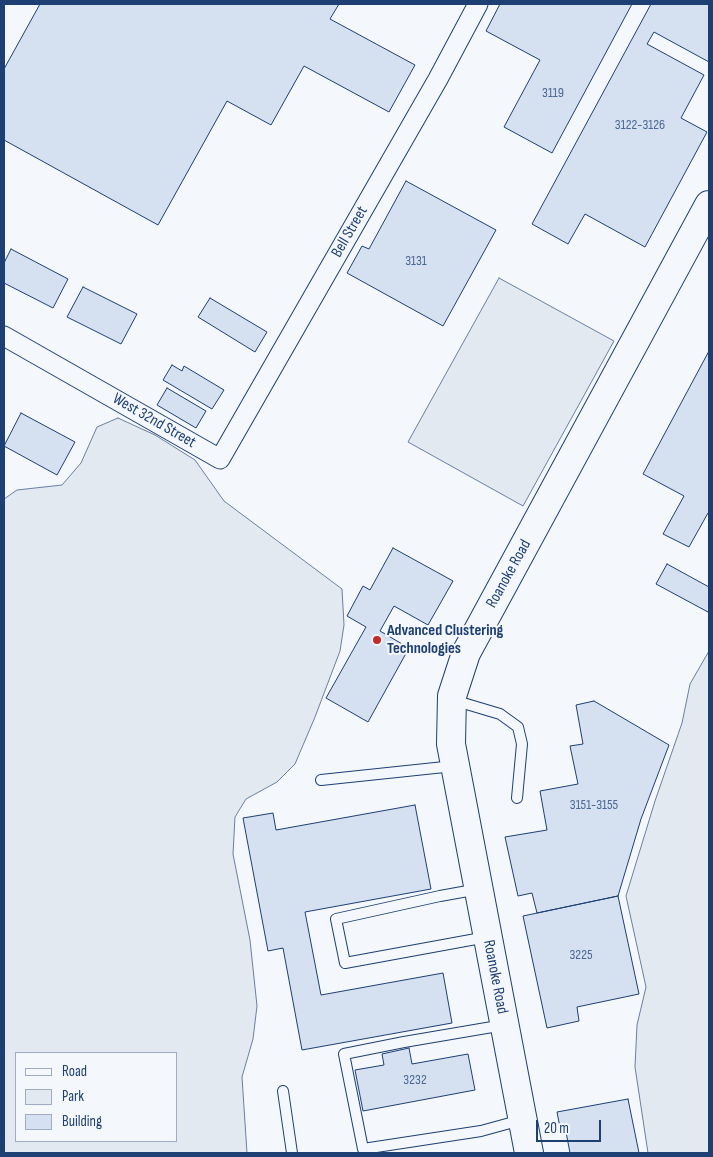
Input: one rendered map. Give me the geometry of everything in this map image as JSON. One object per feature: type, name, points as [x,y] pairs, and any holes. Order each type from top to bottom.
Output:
[{"type":"street","name":"Bell Street","points":[[220,459],[433,87],[478,4]]},
{"type":"street","name":"Roanoke Road","points":[[529,1153],[451,744],[452,696],[466,652],[709,205]]},
{"type":"street","name":"West 32nd Street","points":[[4,336],[220,459]]},
{"type":"lane","points":[[452,700],[500,714],[518,727],[522,744],[517,798]]},
{"type":"lane","points":[[321,780],[455,766]]},
{"type":"lane","points":[[478,889],[336,919],[345,963],[488,937]]},
{"type":"lane","points":[[504,1025],[344,1054],[363,1149],[481,1131],[522,1120]]},
{"type":"lane","points":[[283,1091],[292,1153]]},
{"type":"green space","points":[[499,278],[614,341],[523,506],[408,442]]},
{"type":"green space","points":[[118,418],[155,435],[195,460],[224,501],[342,589],[344,625],[340,651],[295,764],[277,782],[246,799],[235,817],[233,854],[250,940],[257,1006],[253,1039],[242,1077],[247,1153],[4,1153],[4,499],[17,490],[62,485],[81,463],[97,427]]},
{"type":"green space","points":[[709,651],[709,1153],[648,1153],[635,1067],[637,1025],[646,987],[626,896],[655,801],[682,723],[690,684]]},
{"type":"building","points":[[40,4],[339,4],[330,19],[415,65],[389,112],[304,66],[271,125],[227,101],[158,225],[4,140],[4,69]]},
{"type":"building","points":[[500,4],[632,4],[552,153],[504,127],[540,60],[486,31]]},
{"type":"building","points":[[651,4],[709,4],[709,62],[654,32],[647,44],[704,75],[681,118],[707,132],[645,247],[585,214],[568,244],[532,224]]},
{"type":"building","points":[[406,181],[496,230],[443,326],[347,273],[362,246],[369,249]]},
{"type":"building","points":[[11,249],[68,279],[53,308],[4,283],[4,263]]},
{"type":"building","points":[[83,287],[137,314],[121,344],[67,317]]},
{"type":"building","points":[[210,298],[267,332],[255,352],[198,317]]},
{"type":"building","points":[[709,351],[709,514],[689,547],[663,534],[684,496],[643,474]]},
{"type":"building","points":[[172,365],[182,371],[184,366],[224,390],[212,409],[163,380]]},
{"type":"building","points":[[167,388],[206,411],[196,428],[157,405]]},
{"type":"building","points":[[21,413],[75,442],[57,475],[4,446]]},
{"type":"building","name":"Advanced Clustering Technologies","points":[[393,548],[453,581],[428,625],[394,606],[380,631],[409,648],[368,722],[326,698],[366,627],[347,616],[363,586],[370,590]]},
{"type":"building","points":[[667,564],[709,587],[708,612],[656,584]]},
{"type":"building","points":[[594,701],[669,745],[641,819],[618,896],[537,913],[532,893],[518,896],[505,837],[547,830],[540,791],[578,784],[570,746],[583,744],[576,705]]},
{"type":"building","points":[[415,805],[431,889],[305,912],[321,995],[443,973],[452,1023],[302,1050],[283,948],[268,951],[243,818],[273,813],[276,830]]},
{"type":"building","points":[[618,896],[639,994],[577,1007],[579,1021],[547,1028],[523,916]]},
{"type":"building","points":[[409,1048],[412,1064],[468,1054],[475,1090],[363,1111],[355,1070],[384,1065],[382,1054]]},
{"type":"building","points":[[628,1099],[639,1153],[570,1153],[566,1132],[561,1133],[557,1112]]},
{"type":"place","name":"Advanced Clustering Technologies","points":[[377,640]]}]
